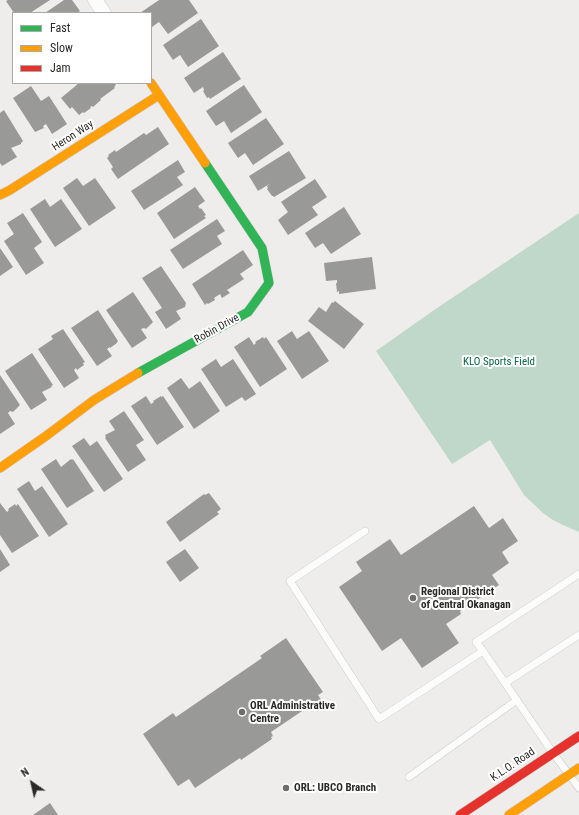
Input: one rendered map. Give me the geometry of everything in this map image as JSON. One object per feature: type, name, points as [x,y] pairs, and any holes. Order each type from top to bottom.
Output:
[{"type":"street","points":[[95,0],[103,12]]},
{"type":"street","name":"Robin Drive","points":[[0,468],[94,400],[152,365],[248,312],[269,283],[262,248],[152,84]]},
{"type":"street","name":"Heron Way","points":[[0,195],[159,95]]},
{"type":"street","name":"K.L.O. Road","points":[[460,815],[579,736]]},
{"type":"street","points":[[509,815],[579,768]]},
{"type":"lane","points":[[365,531],[290,581],[380,719],[483,651]]},
{"type":"lane","points":[[579,574],[476,642],[552,753],[579,788]]},
{"type":"lane","points":[[505,683],[579,635]]},
{"type":"lane","points":[[409,776],[517,700]]},
{"type":"green space","name":"KLO Sports Field","points":[[579,213],[579,532],[553,520],[543,513],[524,495],[490,440],[452,464],[376,351],[434,310]]},
{"type":"building","points":[[50,0],[32,12],[13,12],[6,1]]},
{"type":"building","points":[[64,0],[72,0],[80,11],[78,12],[46,12]]},
{"type":"building","points":[[159,0],[189,0],[198,13],[168,34],[159,22],[152,27],[152,12],[141,12]]},
{"type":"building","points":[[201,19],[219,46],[188,67],[180,55],[173,60],[163,45]]},
{"type":"building","points":[[223,52],[241,79],[210,99],[209,97],[207,98],[203,91],[203,87],[194,93],[184,78]]},
{"type":"building","points":[[78,84],[116,85],[114,87],[115,88],[100,99],[101,100],[93,107],[90,107],[91,108],[79,115],[72,107],[70,109],[61,98]]},
{"type":"building","points":[[244,85],[262,112],[231,133],[224,121],[216,126],[206,111]]},
{"type":"building","points":[[31,86],[41,101],[49,96],[67,124],[52,134],[46,124],[43,126],[44,128],[35,132],[13,98]]},
{"type":"building","points":[[4,110],[23,141],[21,144],[11,148],[17,157],[2,166],[0,163],[0,113]]},
{"type":"building","points":[[266,118],[284,144],[253,165],[245,153],[238,158],[228,143]]},
{"type":"building","points":[[158,127],[169,144],[118,179],[111,169],[113,167],[107,158],[109,156],[108,155],[115,150],[116,152],[144,133],[146,135]]},
{"type":"building","points":[[289,151],[306,178],[274,197],[267,189],[267,186],[271,183],[258,191],[249,176]]},
{"type":"building","points":[[178,160],[185,172],[177,177],[183,185],[144,210],[131,191]]},
{"type":"building","points":[[77,178],[83,186],[95,178],[116,208],[89,226],[63,188]]},
{"type":"building","points":[[315,179],[327,197],[312,207],[318,215],[288,235],[278,220],[288,212],[281,202]]},
{"type":"building","points":[[195,187],[205,201],[198,206],[206,215],[204,216],[206,218],[174,239],[157,213]]},
{"type":"building","points":[[45,199],[50,207],[61,199],[82,229],[55,247],[30,209]]},
{"type":"building","points":[[344,207],[361,234],[331,254],[323,243],[315,248],[305,233]]},
{"type":"building","points":[[23,213],[42,242],[34,248],[44,263],[26,275],[4,241],[14,234],[7,223]]},
{"type":"building","points":[[217,219],[225,231],[217,236],[222,244],[183,269],[170,250]]},
{"type":"building","points":[[0,248],[13,267],[0,276]]},
{"type":"building","points":[[243,250],[253,265],[240,274],[244,279],[227,290],[230,293],[222,298],[220,294],[214,298],[215,300],[205,305],[192,284]]},
{"type":"building","points":[[372,257],[376,289],[339,294],[339,291],[337,292],[337,280],[326,281],[324,263]]},
{"type":"building","points":[[161,266],[186,303],[185,307],[176,311],[181,319],[166,329],[155,312],[162,308],[142,278]]},
{"type":"building","points":[[133,292],[153,322],[146,329],[141,329],[147,338],[132,348],[106,310]]},
{"type":"building","points":[[335,301],[364,324],[344,349],[308,321],[319,307],[326,312],[332,302],[333,303]]},
{"type":"building","points":[[98,310],[118,341],[107,349],[112,356],[97,366],[71,328]]},
{"type":"building","points":[[63,329],[85,362],[83,363],[84,365],[77,370],[76,368],[74,370],[79,378],[64,388],[38,349],[53,339],[51,336]]},
{"type":"building","points":[[292,331],[297,339],[309,331],[329,361],[302,379],[277,341]]},
{"type":"building","points":[[249,337],[254,345],[256,343],[255,342],[263,337],[264,339],[266,337],[287,369],[260,387],[234,347]]},
{"type":"building","points":[[32,353],[53,385],[42,392],[47,400],[31,410],[5,371]]},
{"type":"building","points":[[216,359],[221,367],[233,359],[256,394],[245,401],[242,397],[226,407],[201,369]]},
{"type":"building","points":[[0,375],[20,405],[13,412],[10,411],[8,413],[15,424],[0,434]]},
{"type":"building","points":[[181,378],[189,389],[200,381],[220,411],[194,429],[167,388]]},
{"type":"building","points":[[146,396],[151,404],[154,402],[153,401],[163,396],[184,427],[157,445],[131,406]]},
{"type":"building","points":[[124,411],[144,440],[136,445],[146,460],[128,472],[105,438],[105,435],[115,430],[109,421]]},
{"type":"building","points":[[84,438],[90,446],[97,441],[123,479],[104,492],[72,446]]},
{"type":"building","points":[[56,459],[61,467],[73,459],[94,491],[67,508],[41,469]]},
{"type":"building","points":[[29,481],[35,491],[42,486],[68,524],[49,537],[17,489]]},
{"type":"building","points":[[209,493],[221,509],[217,512],[219,514],[180,542],[166,522],[204,494]]},
{"type":"building","points":[[0,503],[7,512],[9,510],[8,509],[15,504],[16,506],[18,504],[39,536],[12,553],[0,535]]},
{"type":"building","name":"Regional District of Central Okanagan","points":[[474,506],[489,528],[503,518],[518,541],[502,552],[509,563],[492,575],[499,585],[460,611],[461,614],[446,624],[459,643],[422,668],[401,638],[382,651],[339,587],[362,571],[356,562],[390,539],[401,555]]},
{"type":"building","points":[[0,549],[10,565],[0,572]]},
{"type":"building","points":[[185,549],[199,568],[180,582],[166,562]]},
{"type":"building","name":"ORL Administrative Centre","points":[[286,638],[323,692],[318,695],[324,704],[315,710],[311,705],[271,732],[273,736],[271,737],[272,739],[195,788],[189,779],[178,786],[143,734],[173,713],[176,717],[262,658],[260,656]]},
{"type":"building","points":[[50,803],[58,815],[33,815]]},
{"type":"traffic: fast","points":[[138,373],[248,312],[269,283],[262,248],[205,163]]},
{"type":"traffic: slow","points":[[152,84],[205,163]]},
{"type":"traffic: slow","points":[[0,195],[159,95]]},
{"type":"traffic: slow","points":[[0,468],[94,400],[138,373]]},
{"type":"traffic: slow","points":[[509,815],[579,768]]},
{"type":"traffic: jam","points":[[460,815],[579,736]]},
{"type":"place","name":"Regional District of Central Okanagan","points":[[413,598]]},
{"type":"place","name":"ORL Administrative Centre","points":[[242,712]]},
{"type":"place","name":"ORL: UBCO Branch","points":[[286,788]]}]
